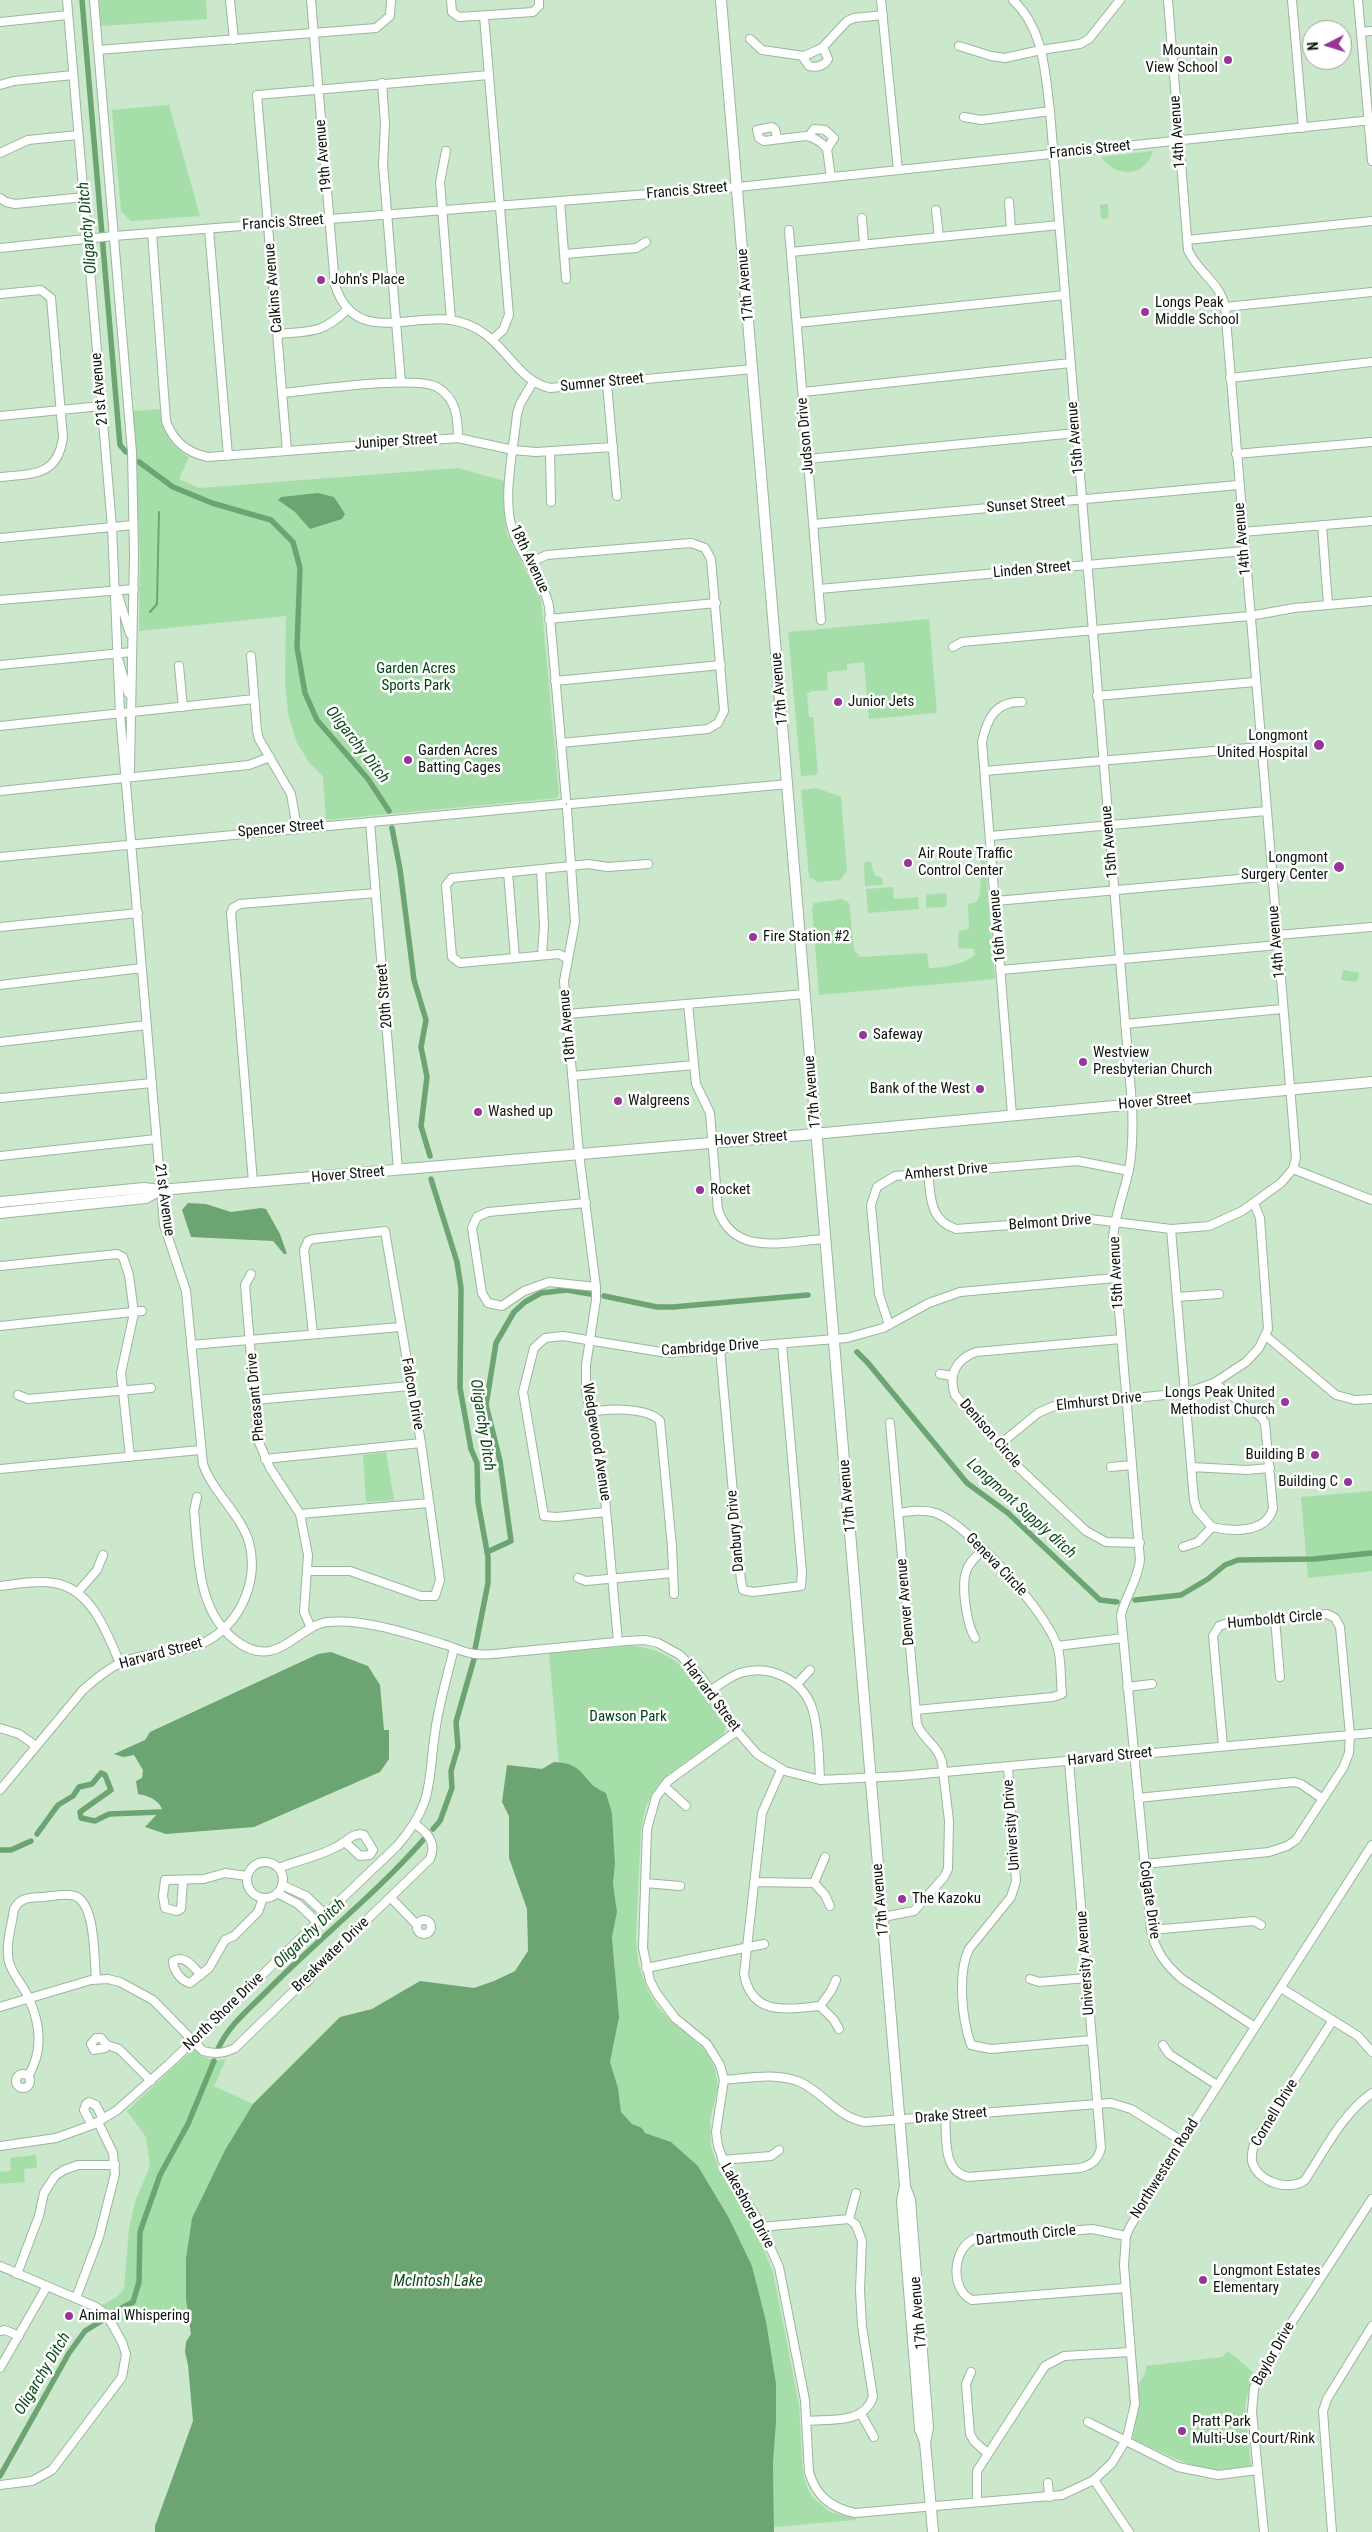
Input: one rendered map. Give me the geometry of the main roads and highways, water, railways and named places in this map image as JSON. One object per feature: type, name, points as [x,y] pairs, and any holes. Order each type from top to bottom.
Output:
[{"type":"main road","name":"17th Avenue","points":[[721,0],[872,1779],[904,2185],[902,2201],[920,2429],[925,2442],[933,2532]]},
{"type":"main road","name":"Hover Street","points":[[0,1202],[135,1188],[160,1190],[817,1134],[1372,1082]]},
{"type":"main road","name":"Hover Street","points":[[0,1214],[146,1198],[160,1190]]},
{"type":"water","points":[[318,493],[334,497],[345,514],[342,519],[310,529],[295,512],[278,500],[281,497]]},
{"type":"water","points":[[188,1203],[206,1204],[231,1212],[266,1209],[280,1234],[287,1254],[284,1254],[273,1241],[191,1237],[182,1210]]},
{"type":"water","points":[[331,1652],[368,1666],[380,1685],[384,1730],[389,1730],[389,1759],[380,1772],[254,1827],[166,1834],[145,1827],[162,1809],[155,1800],[138,1794],[136,1781],[142,1778],[143,1770],[134,1755],[123,1757],[114,1754],[145,1740],[150,1732],[318,1654]]},
{"type":"water","name":"McIntosh Lake","points":[[554,1762],[565,1763],[578,1769],[592,1784],[606,1793],[612,1813],[615,1864],[613,1883],[617,1912],[612,1937],[619,2017],[610,2062],[618,2088],[621,2112],[632,2124],[642,2128],[645,2133],[671,2142],[698,2166],[729,2218],[752,2266],[766,2321],[776,2383],[773,2463],[774,2532],[155,2532],[155,2526],[193,2421],[185,2352],[186,2342],[191,2334],[186,2300],[186,2258],[192,2218],[225,2150],[253,2104],[340,2017],[372,2009],[420,1981],[474,1988],[515,1971],[528,1951],[527,1909],[509,1858],[509,1816],[502,1802],[507,1765],[542,1769]]},
{"type":"waterway","name":"Oligarchy Ditch","points":[[82,0],[120,445],[126,452]]},
{"type":"waterway","name":"Oligarchy Ditch","points":[[139,462],[173,487],[212,503],[271,520],[293,542],[300,568],[297,647],[305,693],[317,720],[368,779],[389,811]]},
{"type":"waterway","name":"Oligarchy Ditch","points":[[150,612],[157,604],[159,512]]},
{"type":"waterway","name":"Oligarchy Ditch","points":[[392,828],[400,869],[414,980],[426,1020],[421,1047],[427,1077],[421,1126],[430,1156]]},
{"type":"waterway","name":"Oligarchy Ditch","points":[[431,1179],[457,1262],[461,1288],[460,1388],[471,1449],[477,1463],[478,1502],[488,1557],[488,1583],[475,1649]]},
{"type":"waterway","name":"Longmont Supply ditch","points":[[487,1552],[511,1541],[500,1461],[486,1405],[496,1343],[514,1312],[525,1302],[541,1293],[567,1290],[590,1294]]},
{"type":"waterway","name":"Longmont Supply ditch","points":[[604,1296],[657,1307],[673,1307],[808,1295]]},
{"type":"waterway","name":"Longmont Supply ditch","points":[[857,1352],[967,1483],[1008,1513],[1100,1600],[1117,1602]]},
{"type":"waterway","name":"Longmont Supply ditch","points":[[1135,1600],[1181,1595],[1208,1579],[1225,1565],[1238,1560],[1314,1559],[1372,1553]]},
{"type":"waterway","name":"Oligarchy Ditch","points":[[433,1829],[440,1821],[452,1788],[451,1771],[458,1747],[456,1722],[474,1659]]},
{"type":"waterway","name":"Longmont Supply ditch","points":[[37,1834],[58,1805],[73,1796],[79,1787],[92,1784],[101,1773],[105,1775],[111,1790],[80,1812],[81,1818],[95,1821],[109,1814],[160,1812]]},
{"type":"waterway","name":"Oligarchy Ditch","points":[[218,2049],[227,2033],[246,2011],[367,1898],[424,1839]]},
{"type":"waterway","name":"Longmont Supply ditch","points":[[0,1850],[11,1850],[31,1841]]},
{"type":"waterway","name":"Oligarchy Ditch","points":[[111,2314],[133,2302],[139,2282],[140,2232],[160,2175],[188,2124],[214,2061]]},
{"type":"waterway","name":"Oligarchy Ditch","points":[[0,2476],[69,2353],[85,2331],[103,2320]]},
{"type":"place","name":"Mountain View School","points":[[1228,60]]},
{"type":"place","name":"John's Place","points":[[321,280]]},
{"type":"place","name":"Longs Peak Middle School","points":[[1145,312]]},
{"type":"place","name":"Junior Jets","points":[[838,702]]},
{"type":"place","name":"Longmont United Hospital","points":[[1319,745]]},
{"type":"place","name":"Garden Acres Batting Cages","points":[[408,760]]},
{"type":"place","name":"Air Route Traffic Control Center","points":[[908,863]]},
{"type":"place","name":"Longmont Surgery Center","points":[[1339,867]]},
{"type":"place","name":"Fire Station #2","points":[[753,937]]},
{"type":"place","name":"Safeway","points":[[863,1035]]},
{"type":"place","name":"Westview Presbyterian Church","points":[[1083,1062]]},
{"type":"place","name":"Bank of the West","points":[[980,1089]]},
{"type":"place","name":"Walgreens","points":[[618,1101]]},
{"type":"place","name":"Washed up","points":[[478,1112]]},
{"type":"place","name":"Rocket","points":[[700,1190]]},
{"type":"place","name":"Longs Peak United Methodist Church","points":[[1285,1402]]},
{"type":"place","name":"Building B","points":[[1315,1455]]},
{"type":"place","name":"Building C","points":[[1348,1482]]},
{"type":"place","name":"The Kazoku","points":[[902,1899]]},
{"type":"place","name":"Longmont Estates Elementary","points":[[1203,2280]]},
{"type":"place","name":"Animal Whispering","points":[[69,2316]]},
{"type":"place","name":"Pratt Park Multi-Use Court/Rink","points":[[1182,2431]]},
{"type":"park label","name":"Garden Acres Sports Park","points":[[416,678]]},
{"type":"park label","name":"Dawson Park","points":[[628,1717]]}]
